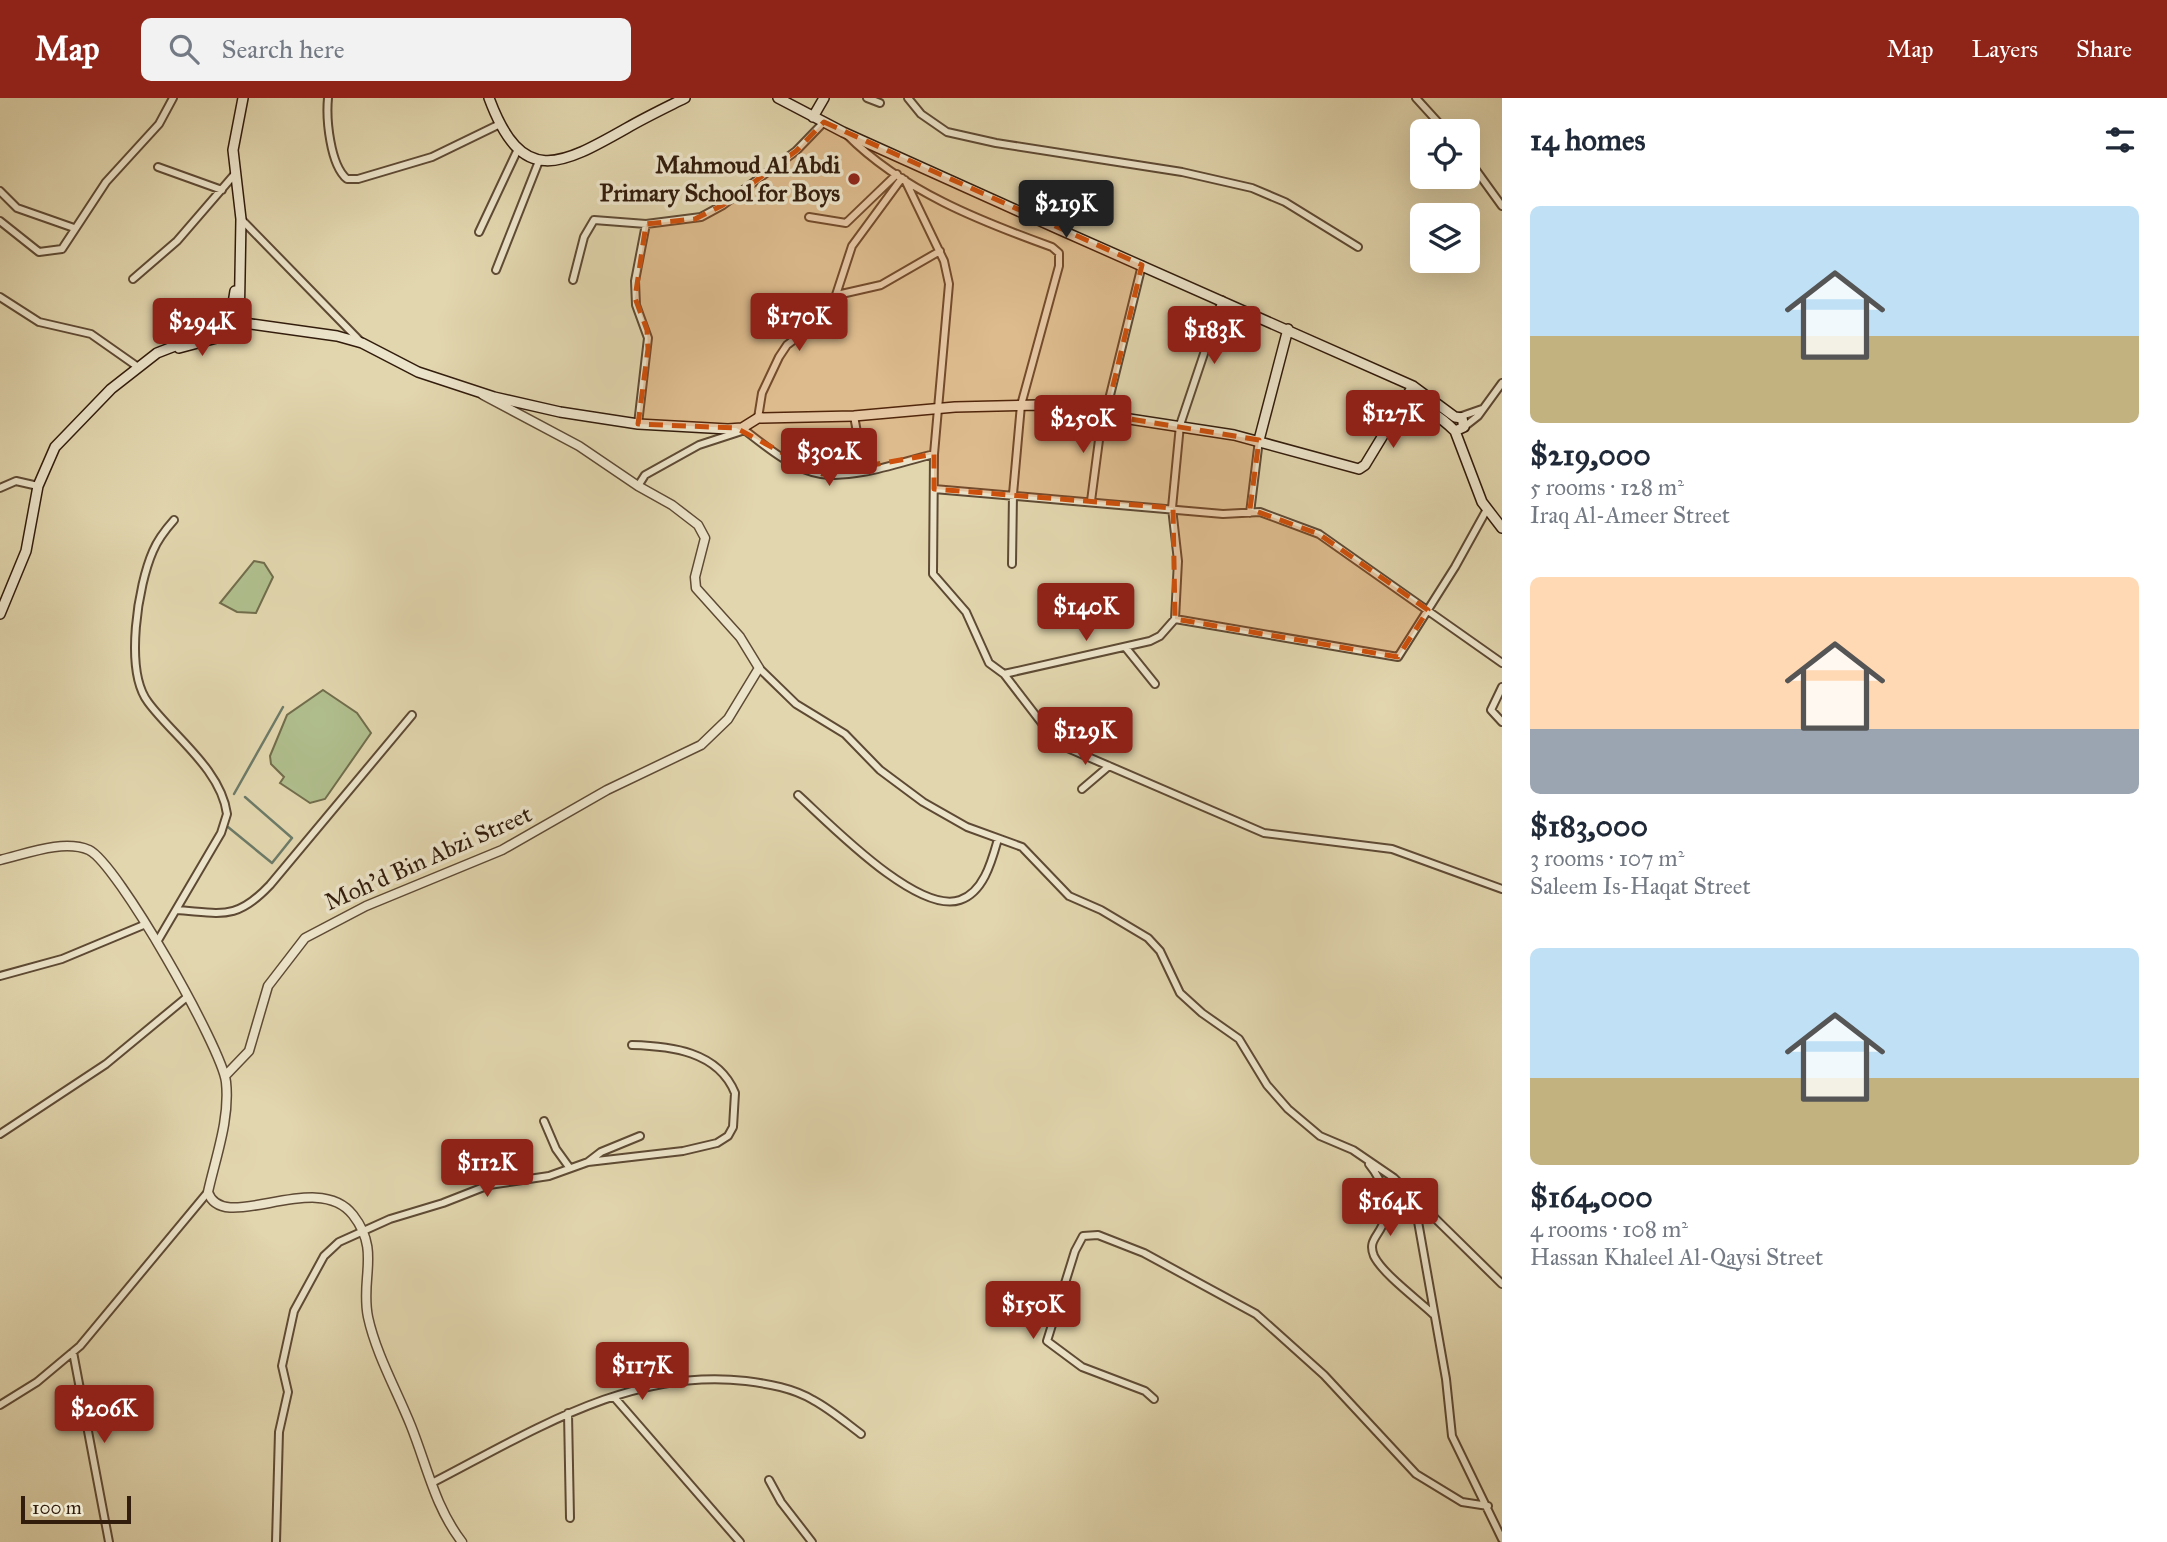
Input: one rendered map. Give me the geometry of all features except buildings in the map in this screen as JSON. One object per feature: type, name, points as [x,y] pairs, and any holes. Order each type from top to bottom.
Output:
[{"type":"main road","points":[[234,328],[241,219],[234,175],[234,141],[243,98]]},
{"type":"main road","points":[[489,98],[500,124],[518,149],[539,161],[571,158],[685,98]]},
{"type":"main road","points":[[778,98],[843,132],[1413,386],[1457,424],[1464,454],[1486,511],[1502,528]]},
{"type":"main road","points":[[813,117],[824,98]]},
{"type":"main road","points":[[0,614],[26,551],[38,486],[55,447],[91,408],[157,353],[234,328],[260,326],[317,332],[362,344],[418,372],[475,390],[549,410],[638,424],[744,429],[758,418],[854,416],[1021,405],[1058,407],[1259,440],[1341,466],[1362,468],[1413,386]]},
{"type":"main road","points":[[1259,440],[1288,328]]},
{"type":"main road","points":[[1405,402],[1457,424]]},
{"type":"street","points":[[0,221],[22,241],[43,253],[65,247],[74,228],[117,167],[159,124],[173,98]]},
{"type":"street","points":[[328,98],[334,152],[341,173],[347,179],[358,179],[432,157],[500,124]]},
{"type":"street","points":[[867,98],[880,103]]},
{"type":"street","points":[[908,98],[921,114],[947,132],[996,143],[1182,172],[1252,188],[1285,202],[1358,247]]},
{"type":"street","points":[[1416,98],[1435,119]]},
{"type":"street","points":[[573,280],[584,237],[594,220],[646,224],[695,219],[723,205],[796,151],[824,122]]},
{"type":"street","points":[[843,132],[901,178],[953,207],[1052,247],[1059,253],[1059,266],[1021,405],[1013,494],[1012,564]]},
{"type":"street","points":[[479,232],[518,149]]},
{"type":"street","points":[[496,270],[539,161]]},
{"type":"street","points":[[158,167],[222,190]]},
{"type":"street","points":[[133,279],[177,241],[234,175]]},
{"type":"street","points":[[1480,176],[1502,206]]},
{"type":"street","points":[[809,217],[846,223],[901,178]]},
{"type":"street","points":[[901,178],[940,251],[946,268],[949,297],[934,454],[933,574],[966,612],[989,663],[1004,674],[1060,743],[1108,766],[1264,833],[1392,849],[1502,888]]},
{"type":"street","points":[[758,418],[762,393],[779,357],[792,340],[821,318],[837,295],[852,246],[901,178]]},
{"type":"street","points":[[0,191],[17,208],[74,228]]},
{"type":"street","points":[[241,219],[362,344]]},
{"type":"street","points":[[638,424],[648,338],[636,305],[635,281],[646,224]]},
{"type":"street","points":[[837,295],[859,292],[893,280],[940,251]]},
{"type":"street","points":[[1091,501],[1098,449],[1142,265]]},
{"type":"street","points":[[0,298],[39,323],[91,334],[102,339],[138,367]]},
{"type":"street","points":[[1004,674],[1126,648],[1160,636],[1175,619],[1178,561],[1172,508],[1180,425],[1222,300]]},
{"type":"street","points":[[1457,424],[1484,408],[1502,386]]},
{"type":"street","points":[[475,390],[506,410],[579,446],[638,486],[679,509],[702,530],[705,538],[695,577],[696,589],[740,638],[759,668],[796,704],[845,734],[898,784],[956,822],[1027,850],[1069,896],[1101,910],[1149,938],[1160,951],[1180,993],[1239,1040],[1281,1102],[1320,1136],[1353,1150],[1394,1178],[1502,1284]]},
{"type":"street","points":[[1457,424],[1484,408]]},
{"type":"street","points":[[854,416],[864,470]]},
{"type":"street","points":[[638,486],[642,476],[699,445],[744,429],[783,457],[812,472],[830,475],[934,454]]},
{"type":"street","points":[[1250,513],[1259,440]]},
{"type":"street","points":[[0,488],[16,481],[38,486]]},
{"type":"street","points":[[934,489],[1223,514],[1266,513],[1319,534],[1502,663]]},
{"type":"street","points":[[1175,619],[1398,657],[1486,511]]},
{"type":"street","points":[[157,942],[221,833],[227,814],[223,800],[210,777],[148,703],[139,678],[137,616],[142,590],[154,548],[174,520]]},
{"type":"street","points":[[1126,648],[1155,684]]},
{"type":"street","name":"Moh’d Bin Abzi Street","points":[[225,1076],[249,1051],[268,986],[305,938],[366,906],[502,850],[607,790],[701,745],[728,719],[759,668]]},
{"type":"street","points":[[1502,687],[1491,710],[1502,722]]},
{"type":"street","points":[[176,910],[230,913],[254,902],[412,715]]},
{"type":"street","points":[[1082,789],[1108,766]]},
{"type":"street","points":[[798,795],[877,867],[905,885],[940,900],[959,900],[974,890],[988,871],[998,839]]},
{"type":"street","points":[[0,860],[64,846],[88,850],[104,862],[157,942],[225,1076],[225,1116],[208,1192],[73,1352],[37,1382],[0,1405]]},
{"type":"street","points":[[0,976],[62,959],[146,924]]},
{"type":"street","points":[[0,1134],[106,1064],[187,997]]},
{"type":"street","points":[[276,1542],[279,1432],[288,1392],[282,1366],[291,1321],[324,1256],[339,1242],[390,1219],[443,1203],[481,1187],[549,1176],[588,1162],[711,1145],[728,1136],[733,1127],[735,1093],[713,1068],[684,1049],[632,1045]]},
{"type":"street","points":[[544,1121],[569,1167]]},
{"type":"street","points":[[588,1162],[601,1152],[640,1136]]},
{"type":"street","points":[[1367,1161],[1381,1179],[1384,1192],[1383,1222],[1372,1242],[1375,1257],[1434,1315]]},
{"type":"street","points":[[208,1192],[216,1205],[228,1210],[301,1197],[333,1202],[349,1210],[364,1231],[370,1253],[368,1316],[432,1483],[439,1510],[462,1542]]},
{"type":"street","points":[[1414,1197],[1452,1436],[1502,1539]]},
{"type":"street","points":[[1154,1399],[1145,1391],[1082,1367],[1047,1341],[1074,1251],[1083,1236],[1098,1235],[1144,1253],[1256,1314],[1324,1376],[1416,1474],[1462,1502],[1488,1506]]},
{"type":"street","points":[[73,1352],[109,1542]]},
{"type":"street","points":[[432,1483],[568,1413],[676,1380],[701,1378],[761,1383],[812,1399],[860,1434]]},
{"type":"street","points":[[614,1397],[740,1542]]},
{"type":"street","points":[[568,1413],[570,1518]]},
{"type":"street","points":[[769,1480],[781,1502],[812,1542]]},
{"type":"highlighted area","points":[[824,122],[1142,265],[1106,415],[1259,440],[1250,509],[1319,534],[1428,610],[1398,657],[1175,619],[1173,508],[934,489],[934,454],[822,474],[736,428],[638,424],[648,349],[647,330],[635,298],[642,234],[646,224],[695,219],[723,205],[796,151]]},
{"type":"green space","points":[[254,561],[264,563],[273,577],[256,613],[237,612],[220,603]]},
{"type":"green space","points":[[323,690],[357,713],[371,733],[325,799],[310,803],[280,783],[284,777],[271,764],[270,756],[287,715]]},
{"type":"waterway","points":[[234,794],[283,707]]},
{"type":"waterway","points":[[228,827],[272,863],[292,838],[245,797]]},
{"type":"place","name":"Mahmoud Al Abdi Primary School for Boys","points":[[854,179]]}]
